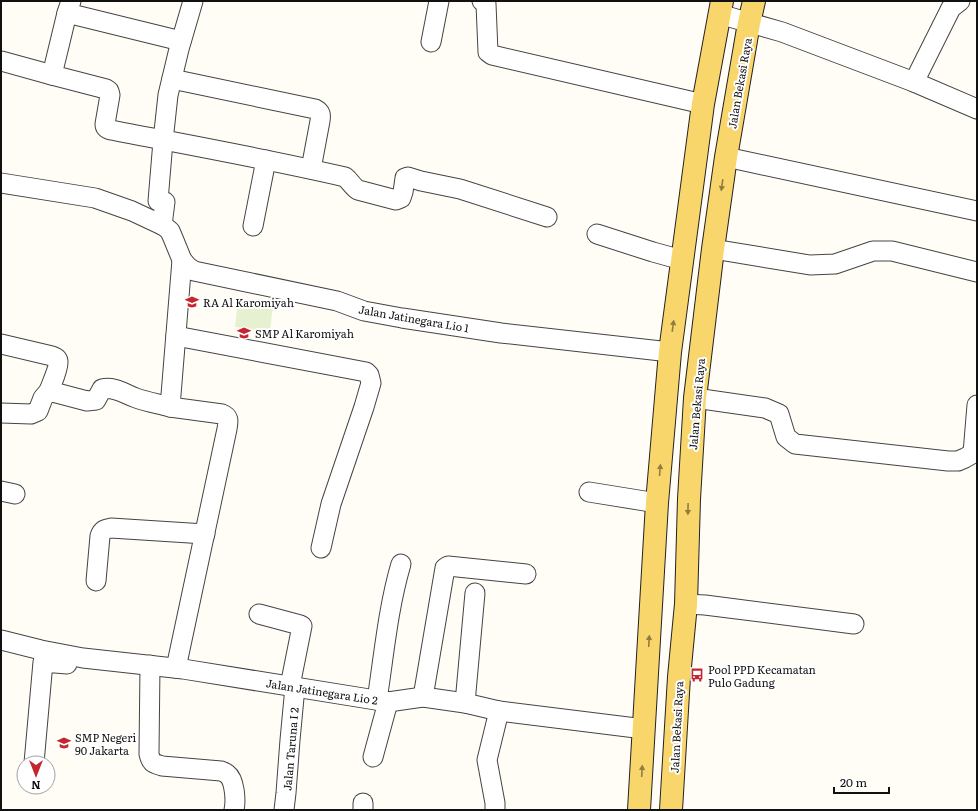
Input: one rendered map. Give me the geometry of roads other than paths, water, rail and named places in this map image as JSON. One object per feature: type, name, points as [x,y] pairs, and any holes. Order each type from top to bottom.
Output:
[{"type":"main road","name":"Jalan Bekasi Raya","points":[[671,810],[679,677],[686,604],[689,499],[695,398],[726,157],[754,1]]},
{"type":"main road","points":[[639,810],[657,503],[670,352],[703,104],[721,7]]},
{"type":"street","points":[[162,225],[165,202],[158,201],[168,95],[181,41],[193,1]]},
{"type":"street","points":[[431,42],[439,1]]},
{"type":"street","points":[[482,1],[486,4],[488,52],[492,55],[703,104]]},
{"type":"street","points":[[914,82],[951,8],[960,1]]},
{"type":"street","points":[[52,75],[69,7],[181,41]]},
{"type":"street","points":[[721,7],[749,23],[782,32],[914,82],[977,109]]},
{"type":"street","points":[[1,61],[106,89],[109,91],[110,95],[105,124],[107,129],[345,177],[358,190],[396,200],[401,198],[405,178],[408,177],[460,189],[547,217]]},
{"type":"street","points":[[172,79],[319,110],[321,114],[311,169]]},
{"type":"street","points":[[726,157],[977,211]]},
{"type":"street","points":[[253,226],[266,160]]},
{"type":"street","points":[[1,183],[95,198],[132,211],[162,225],[170,231],[182,260],[170,408]]},
{"type":"street","points":[[597,234],[682,260]]},
{"type":"street","points":[[713,249],[810,266],[835,264],[873,250],[892,251],[977,272]]},
{"type":"street","name":"Jalan Jatinegara Lio 1","points":[[182,260],[194,271],[337,301],[364,311],[501,333],[670,352]]},
{"type":"street","points":[[176,336],[366,372],[369,375],[371,383],[364,408],[331,504],[321,548]]},
{"type":"street","points":[[1,344],[56,358],[58,362],[49,391],[43,398],[38,411],[31,414],[1,413]]},
{"type":"street","points":[[49,391],[87,401],[96,400],[102,389],[108,387],[136,398],[170,408],[222,414],[226,415],[228,419],[206,534],[176,668]]},
{"type":"street","points":[[695,398],[765,408],[778,414],[786,437],[795,444],[948,461],[958,461],[975,452],[977,405]]},
{"type":"street","points":[[590,492],[657,503]]},
{"type":"street","points":[[96,581],[100,536],[102,531],[106,529],[111,528],[206,534]]},
{"type":"street","points":[[373,757],[383,701],[388,625],[401,564]]},
{"type":"street","points":[[423,697],[445,568],[448,566],[526,574]]},
{"type":"street","points":[[465,703],[475,593]]},
{"type":"street","points":[[686,604],[705,605],[854,624]]},
{"type":"street","name":"Jalan Taruna I 2","points":[[259,614],[302,626],[292,686],[290,740],[284,810]]},
{"type":"street","name":"Jalan Jatinegara Lio 2","points":[[1,640],[83,658],[176,668],[383,701],[423,697],[465,703],[500,711],[644,729]]},
{"type":"street","points":[[35,755],[43,662],[82,665],[83,658]]},
{"type":"street","points":[[150,665],[149,754],[151,760],[162,766],[221,771],[227,774],[232,781],[234,788],[234,810]]},
{"type":"street","points":[[495,810],[487,760],[500,711]]},
{"type":"place","name":"RA Al Karomiyah","points":[[192,302]]},
{"type":"place","name":"SMP Al Karomiyah","points":[[244,333]]},
{"type":"place","name":"Pool PPD Kecamatan Pulo Gadung","points":[[697,675]]},
{"type":"place","name":"SMP Negeri 90 Jakarta","points":[[64,743]]}]
